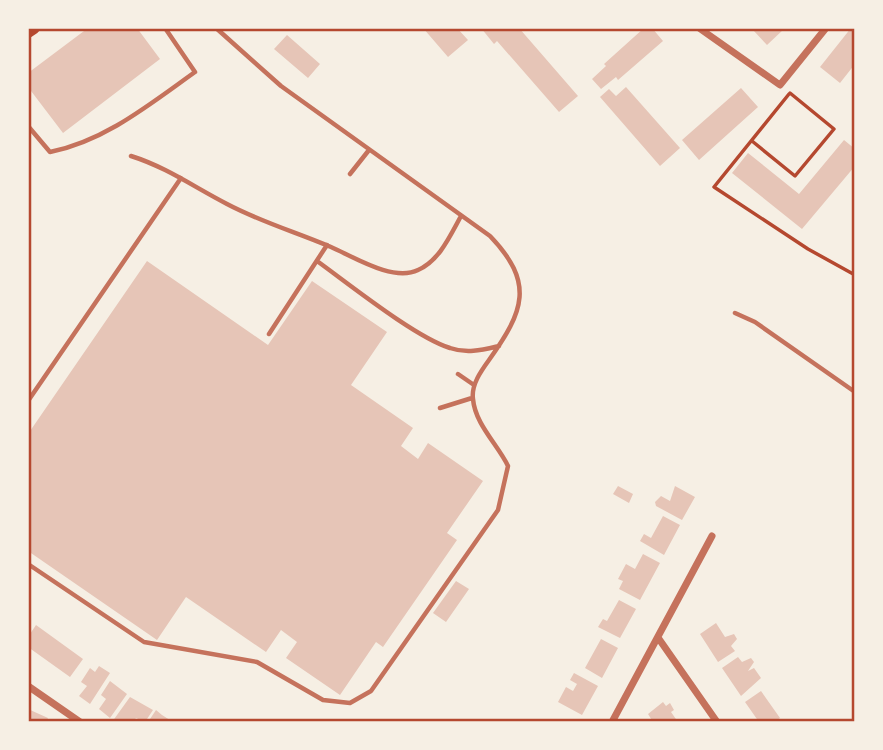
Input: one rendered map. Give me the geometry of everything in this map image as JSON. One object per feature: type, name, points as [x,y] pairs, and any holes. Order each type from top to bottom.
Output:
[{"type":"main road","points":[[28,32],[34,28]]},
{"type":"street","points":[[699,28],[780,85],[826,28]]},
{"type":"street","points":[[612,722],[712,537]]},
{"type":"street","points":[[659,639],[717,722]]},
{"type":"street","points":[[28,685],[80,722]]},
{"type":"lane","points":[[28,126],[50,152],[77,147],[137,114],[195,72],[165,28]]},
{"type":"lane","points":[[28,564],[144,642],[257,662],[323,700],[358,701],[371,691],[498,510],[508,466],[482,424],[472,398],[474,385],[520,310],[520,281],[509,256],[490,236],[273,79],[216,28]]},
{"type":"lane","points":[[350,174],[369,150]]},
{"type":"lane","points":[[131,156],[161,166],[273,227],[327,245],[390,272],[416,271],[446,244],[460,216]]},
{"type":"lane","points":[[28,401],[181,178]]},
{"type":"lane","points":[[270,334],[327,245]]},
{"type":"lane","points":[[317,261],[423,334],[450,348],[474,352],[500,345]]},
{"type":"lane","points":[[735,313],[755,322],[855,392]]},
{"type":"lane","points":[[458,374],[474,385]]},
{"type":"lane","points":[[440,408],[472,398]]},
{"type":"lane","points":[[62,722],[68,713]]},
{"type":"path","points":[[752,141],[795,176],[834,129],[780,85]]},
{"type":"path","points":[[790,93],[714,187],[808,249],[855,275]]},
{"type":"building","points":[[88,28],[137,28],[160,59],[63,133],[28,87],[28,73]]},
{"type":"building","points":[[423,28],[457,28],[468,40],[448,57]]},
{"type":"building","points":[[481,28],[519,28],[578,96],[559,112],[497,41],[494,44]]},
{"type":"building","points":[[644,28],[652,28],[663,41],[618,80],[616,77],[601,89],[592,79],[606,66],[604,64]]},
{"type":"building","points":[[851,28],[855,28],[855,64],[840,83],[820,67]]},
{"type":"building","points":[[784,29],[767,45],[753,30]]},
{"type":"building","points":[[287,35],[320,64],[308,78],[274,49]]},
{"type":"building","points":[[626,87],[680,148],[660,166],[600,97],[609,89],[616,96]]},
{"type":"building","points":[[741,88],[758,107],[699,160],[682,140]]},
{"type":"building","points":[[844,140],[855,149],[855,166],[802,229],[732,173],[748,153],[799,194]]},
{"type":"building","points":[[147,261],[268,345],[312,281],[387,332],[351,385],[413,428],[401,446],[418,459],[428,443],[483,481],[447,533],[457,540],[383,647],[376,642],[340,695],[286,658],[297,642],[281,630],[266,652],[186,597],[157,640],[28,551],[28,434]]},
{"type":"building","points":[[618,486],[633,494],[629,503],[613,494]]},
{"type":"building","points":[[675,486],[695,497],[682,520],[656,506],[655,502],[661,496],[670,501]]},
{"type":"building","points":[[663,516],[680,525],[664,555],[640,541],[644,534],[651,538]]},
{"type":"building","points":[[643,554],[660,563],[640,600],[619,589],[623,581],[618,579],[626,564],[635,569]]},
{"type":"building","points":[[456,581],[469,589],[446,622],[433,613]]},
{"type":"building","points":[[619,600],[636,609],[620,638],[598,627],[603,619],[607,621]]},
{"type":"building","points":[[716,623],[725,637],[734,634],[737,639],[731,646],[735,651],[718,662],[700,634]]},
{"type":"building","points":[[36,625],[83,659],[70,677],[28,647],[28,637]]},
{"type":"building","points":[[601,639],[618,648],[602,678],[585,668]]},
{"type":"building","points":[[738,657],[742,662],[751,658],[754,662],[748,671],[754,668],[761,678],[741,696],[722,668]]},
{"type":"building","points":[[99,666],[110,673],[90,704],[79,696],[87,686],[81,682],[90,668],[95,672]]},
{"type":"building","points":[[574,673],[598,686],[582,715],[558,702],[566,687],[573,691],[577,684],[570,680]]},
{"type":"building","points":[[110,681],[127,694],[110,718],[99,709],[106,699],[101,695]]},
{"type":"building","points":[[761,691],[780,718],[775,722],[759,722],[745,702]]},
{"type":"building","points":[[130,697],[153,710],[145,722],[136,718],[133,722],[112,722]]},
{"type":"building","points":[[663,702],[666,706],[670,703],[674,710],[671,712],[678,722],[653,722],[648,714]]},
{"type":"building","points":[[28,709],[48,718],[46,722],[28,722]]},
{"type":"building","points":[[156,710],[162,715],[173,722],[148,722]]}]
